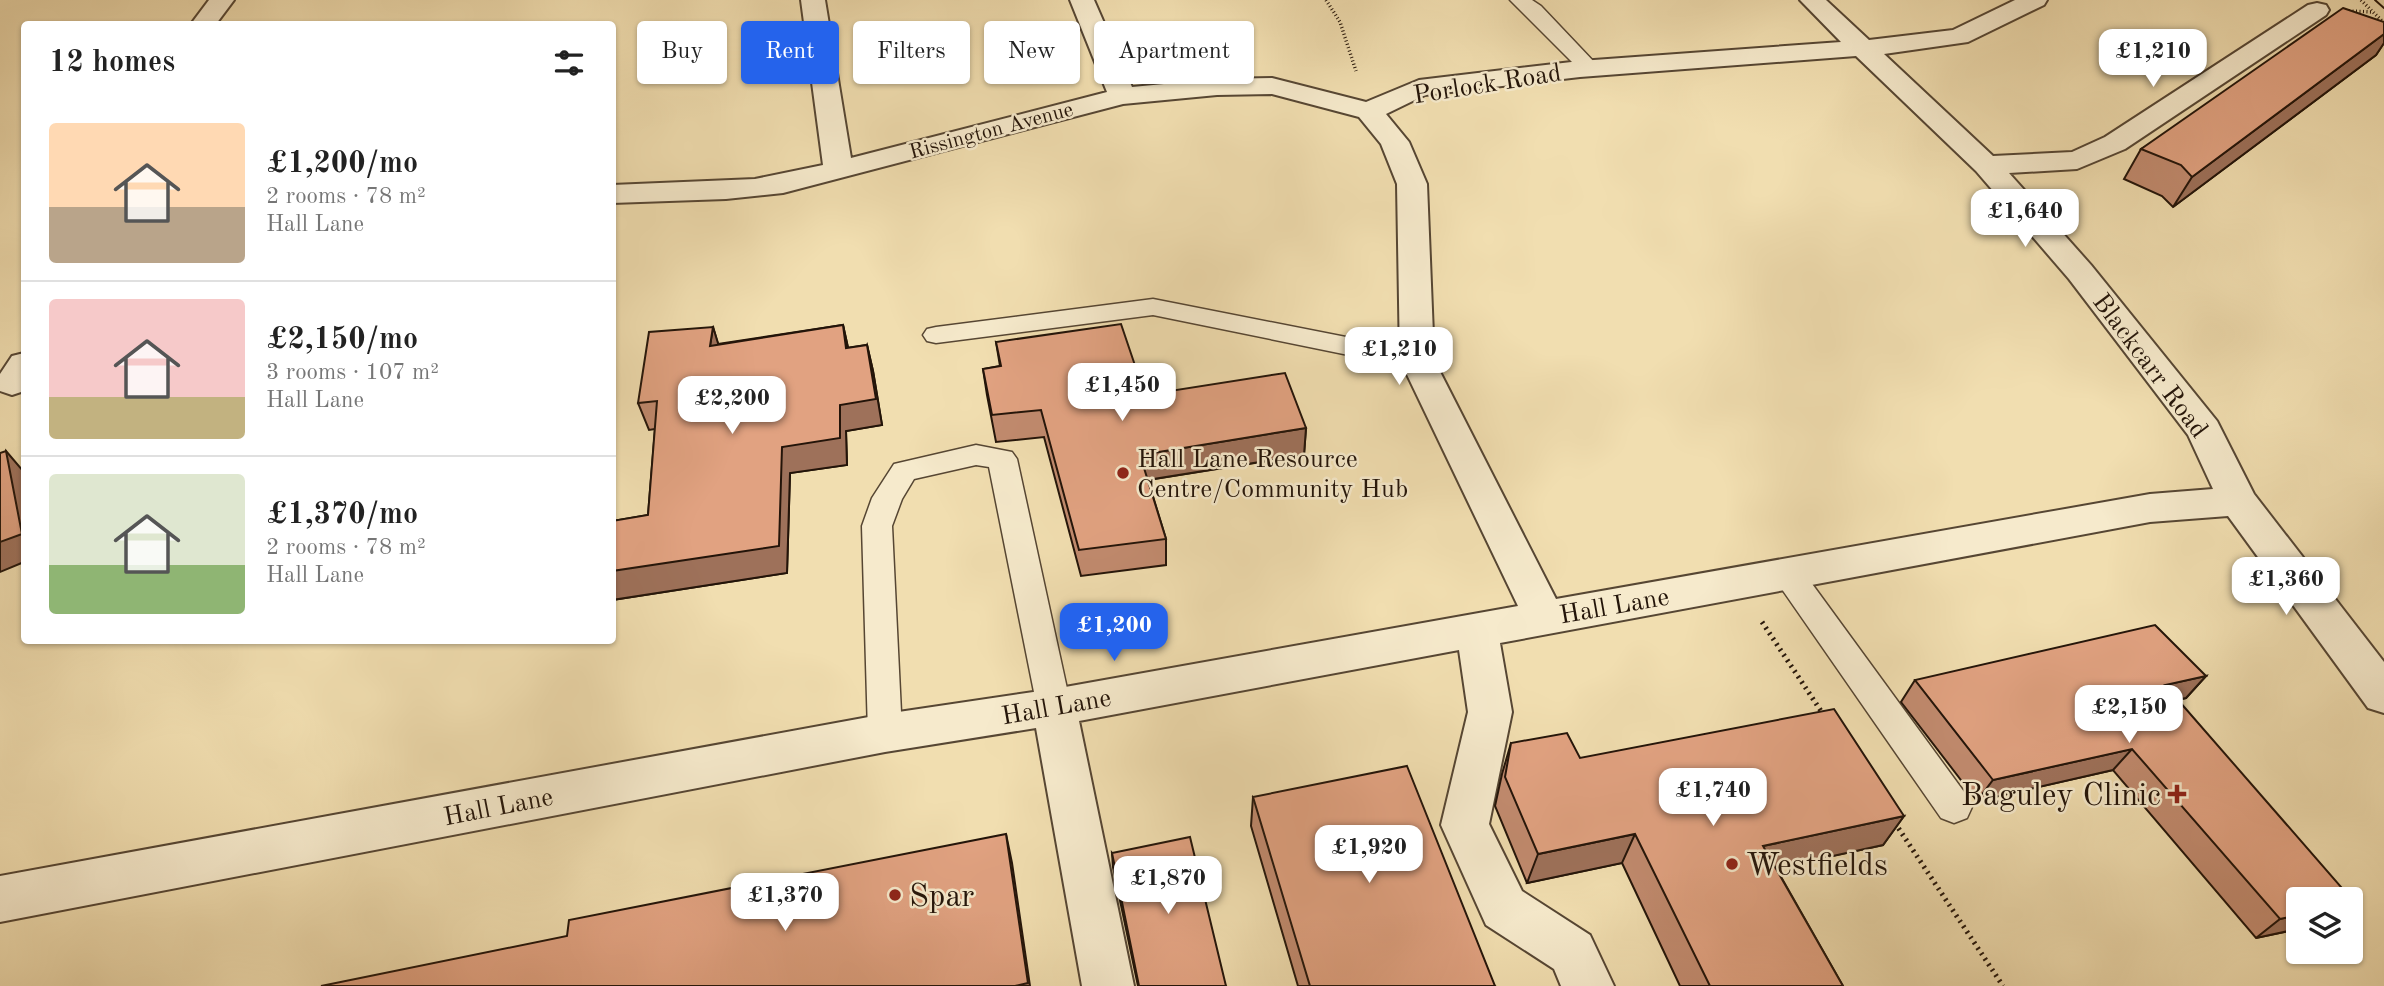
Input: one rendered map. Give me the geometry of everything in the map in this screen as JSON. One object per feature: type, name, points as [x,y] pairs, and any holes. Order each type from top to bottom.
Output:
[{"type":"street","points":[[205,21],[222,0]]},
{"type":"street","points":[[813,0],[838,170]]},
{"type":"street","points":[[1082,0],[1122,96]]},
{"type":"street","name":"Blackcarr Road","points":[[1812,0],[1986,165],[2080,272],[2204,430],[2238,501],[2384,695]]},
{"type":"street","name":"Porlock Road","points":[[1545,618],[1417,360],[1412,184],[1395,142],[1369,111],[1419,88],[1589,68],[1864,48],[1959,37],[2035,0]]},
{"type":"street","points":[[1986,165],[2077,160],[2115,143],[2317,10]]},
{"type":"street","name":"Rissington Avenue","points":[[616,194],[747,189],[803,182],[838,170],[1122,96],[1217,87],[1272,86],[1369,111]]},
{"type":"street","name":"Hall Lane","points":[[0,899],[885,733],[1054,707],[2150,508],[2238,501]]},
{"type":"street","points":[[1477,630],[1490,712],[1465,825],[1504,908],[1572,952],[1588,986]]},
{"type":"street","points":[[1054,707],[1108,986]]},
{"type":"lane","points":[[1520,0],[1534,10],[1589,68]]},
{"type":"lane","points":[[936,335],[1153,307],[1417,360]]},
{"type":"lane","points":[[885,733],[877,526],[887,498],[904,471],[976,455],[1002,459],[1054,707]]},
{"type":"lane","points":[[1787,574],[1954,807]]},
{"type":"path","points":[[1326,0],[1340,22],[1369,111]]},
{"type":"path","points":[[2361,0],[2384,23]]},
{"type":"path","points":[[1736,583],[1827,721]]},
{"type":"path","points":[[1888,813],[2003,986]]},
{"type":"building","points":[[2343,8],[2384,22],[2384,34],[2192,177],[2181,165],[2141,149]]},
{"type":"building","points":[[1121,324],[1145,395],[1285,373],[1306,428],[1140,455],[1166,539],[1079,550],[1041,410],[992,415],[983,369],[1001,366],[996,342]]},
{"type":"building","points":[[843,325],[846,348],[867,345],[876,399],[840,405],[840,438],[782,447],[779,546],[616,570],[616,520],[648,515],[657,401],[638,403],[649,332],[713,327],[710,346]]},
{"type":"building","points":[[6,451],[21,534],[0,542],[0,453]]},
{"type":"building","name":"Baguley Clinic","points":[[2155,625],[2206,676],[2165,685],[2341,887],[2286,887],[2286,918],[2280,919],[2132,749],[1993,780],[1915,680]]},
{"type":"building","name":"Westfields","points":[[1834,709],[1904,816],[1763,846],[1843,986],[1710,986],[1635,834],[1538,854],[1505,777],[1511,743],[1567,733],[1580,758]]},
{"type":"building","points":[[1407,766],[1495,986],[1310,986],[1253,797]]},
{"type":"building","points":[[1006,834],[1028,983],[1015,986],[321,986],[567,936],[569,920]]},
{"type":"building","points":[[1190,837],[1226,986],[1139,986],[1112,853]]},
{"type":"tram line","points":[[2375,0],[2384,8]]},
{"type":"place","name":"Hall Lane Resource Centre/Community Hub","points":[[1123,473]]},
{"type":"place","name":"Baguley Clinic","points":[[2177,794]]},
{"type":"place","name":"Westfields","points":[[1732,864]]},
{"type":"place","name":"Spar","points":[[895,895]]}]
